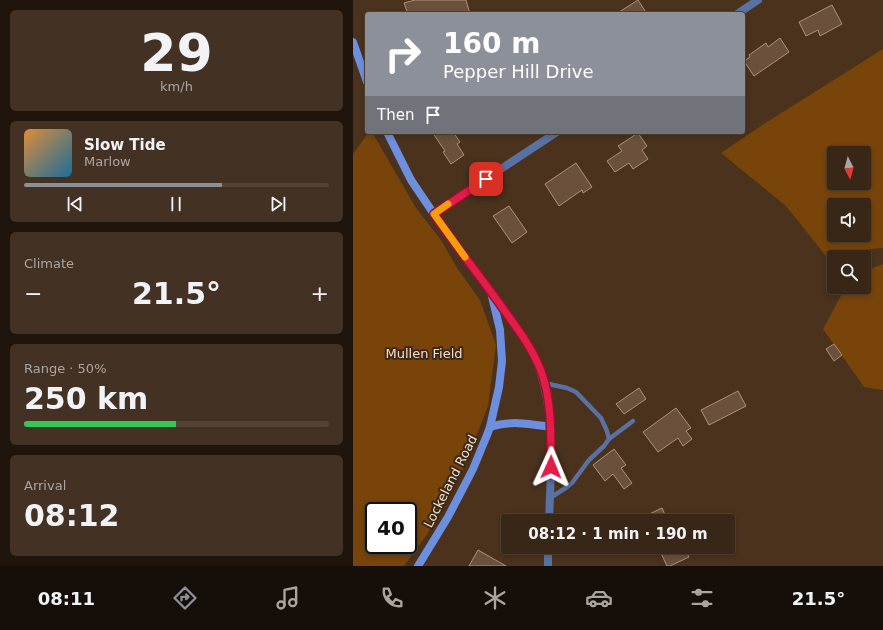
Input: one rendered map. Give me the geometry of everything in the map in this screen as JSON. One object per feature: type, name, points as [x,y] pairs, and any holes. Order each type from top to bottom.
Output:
[{"type":"main road","points":[[353,42],[365,76]]},
{"type":"main road","points":[[388,134],[411,180],[491,292]]},
{"type":"main road","name":"Lockeland Road","points":[[418,566],[448,517],[473,469],[490,427],[499,387],[502,361],[500,330],[491,292]]},
{"type":"main road","name":"Lockeland Road","points":[[490,427],[499,424],[511,423],[551,427]]},
{"type":"street","points":[[740,12],[758,0]]},
{"type":"street","points":[[434,214],[554,134]]},
{"type":"street","points":[[491,292],[519,330],[532,351],[541,371],[551,427],[549,514]]},
{"type":"street","points":[[548,554],[548,566]]},
{"type":"lane","points":[[544,383],[567,388],[576,392],[601,418],[609,439]]},
{"type":"lane","points":[[550,498],[567,488],[589,460],[604,446],[609,439],[633,421]]},
{"type":"green space","points":[[883,49],[883,248],[827,250],[827,257],[786,206],[721,153],[767,122]]},
{"type":"green space","name":"Mullen Field","points":[[368,134],[373,134],[416,208],[441,240],[457,268],[480,300],[496,345],[488,406],[464,467],[428,533],[417,548],[417,502],[365,502],[365,554],[413,554],[404,566],[353,566],[353,154]]},
{"type":"green space","points":[[883,264],[883,390],[864,387],[823,329],[842,294],[871,294],[871,270]]},
{"type":"building","points":[[415,0],[466,0],[469,12],[407,12],[404,3]]},
{"type":"building","points":[[638,0],[646,12],[619,12]]},
{"type":"building","points":[[832,5],[842,24],[820,36],[818,30],[806,36],[799,22]]},
{"type":"building","points":[[780,38],[789,52],[754,76],[745,60],[750,57],[749,55],[766,43],[768,47]]},
{"type":"building","points":[[433,134],[454,134],[460,142],[457,144],[464,155],[451,164],[443,152],[445,151]]},
{"type":"building","points":[[639,134],[647,146],[642,150],[648,159],[633,169],[629,163],[615,172],[607,161],[622,151],[618,146]]},
{"type":"building","points":[[576,163],[592,187],[583,193],[582,190],[559,206],[545,184]]},
{"type":"building","points":[[509,206],[527,232],[512,243],[493,216]]},
{"type":"building","points":[[834,344],[842,355],[834,361],[826,349]]},
{"type":"building","points":[[639,388],[646,399],[624,414],[616,404]]},
{"type":"building","points":[[738,391],[746,406],[709,425],[701,410]]},
{"type":"building","points":[[676,408],[691,428],[686,431],[692,439],[683,446],[678,438],[658,452],[643,432]]},
{"type":"building","points":[[614,449],[626,465],[621,468],[632,483],[624,489],[613,474],[605,481],[593,465]]},
{"type":"building","points":[[662,508],[665,514],[650,514]]},
{"type":"building","points":[[478,550],[506,566],[469,566]]},
{"type":"building","points":[[661,554],[688,554],[689,557],[670,566],[667,566]]},
{"type":"slow traffic","points":[[448,204],[434,214],[465,257]]},
{"type":"route","points":[[486,179],[434,214],[519,330],[532,351],[541,371],[548,406],[551,427],[551,467]]}]
